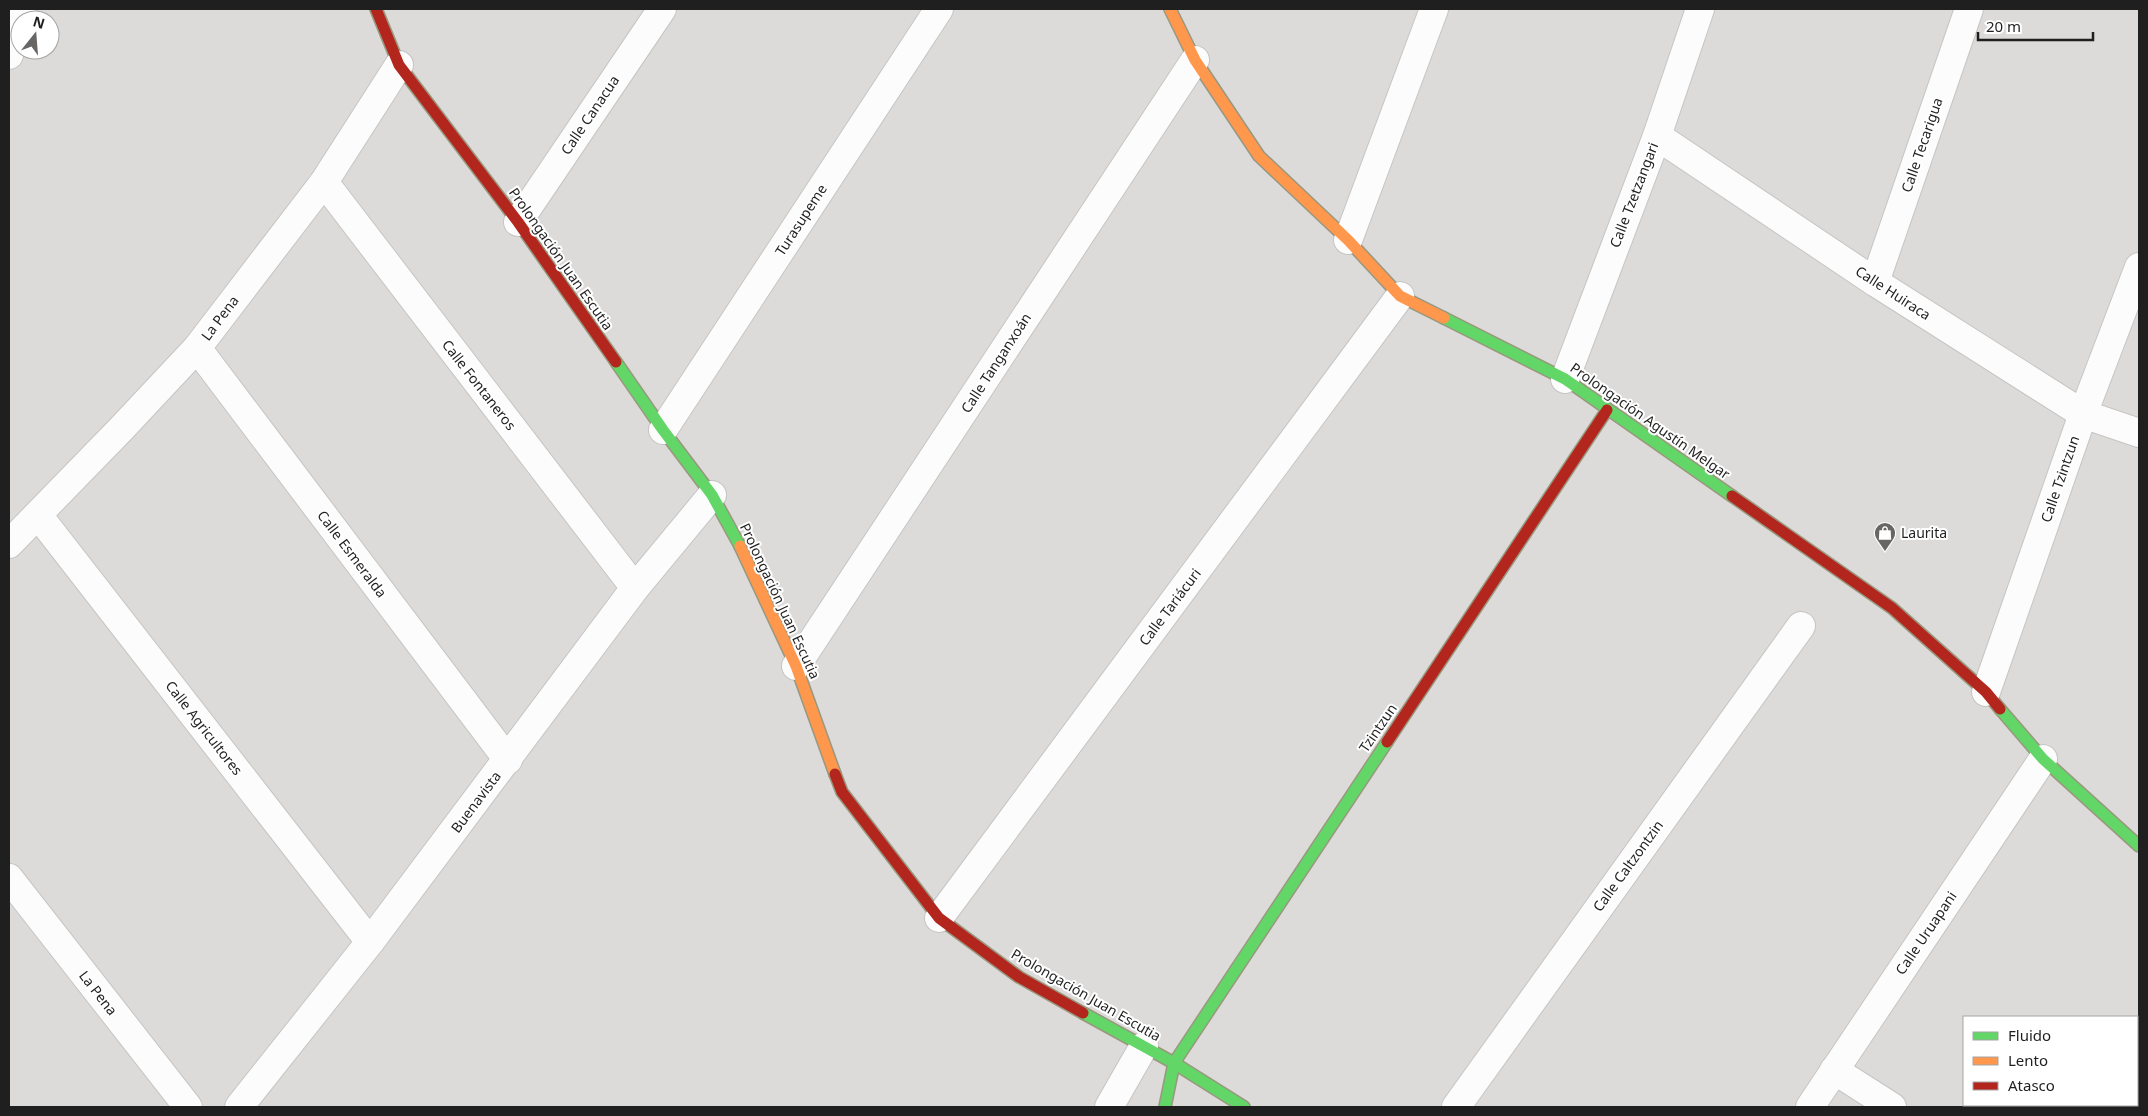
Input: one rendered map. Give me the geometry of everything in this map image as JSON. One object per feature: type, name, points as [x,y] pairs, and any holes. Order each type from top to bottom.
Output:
[{"type":"street","points":[[9,55],[22,9]]},
{"type":"street","name":"Prolongación Juan Escutia","points":[[376,9],[399,65],[518,222],[663,430],[712,495],[742,550],[796,666],[842,792],[939,918],[1019,977],[1174,1063],[1244,1107]]},
{"type":"street","name":"Calle Canacua","points":[[518,222],[662,9]]},
{"type":"street","name":"Turasupeme","points":[[663,430],[939,9]]},
{"type":"street","name":"Prolongación Agustín Melgar","points":[[1170,9],[1195,60],[1259,156],[1348,240],[1400,296],[1565,379],[1892,608],[1986,692],[2043,759],[2139,846]]},
{"type":"street","points":[[1348,240],[1434,9]]},
{"type":"street","name":"Calle Tzetzangari","points":[[1565,379],[1657,136],[1700,9]]},
{"type":"street","name":"Calle Tecarigua","points":[[1875,282],[1969,9]]},
{"type":"street","name":"Calle Tanganxoán","points":[[796,666],[1195,60]]},
{"type":"street","name":"La Pena","points":[[9,544],[197,348],[324,182],[399,65]]},
{"type":"street","name":"Calle Huiraca","points":[[1657,136],[1875,282],[2083,414],[2139,433]]},
{"type":"street","name":"Calle Fontaneros","points":[[324,182],[635,588]]},
{"type":"street","name":"Calle Tzintzun","points":[[1986,692],[2083,414],[2139,267]]},
{"type":"street","name":"Calle Tariácuri","points":[[939,918],[1400,296]]},
{"type":"street","name":"Calle Esmeralda","points":[[197,348],[508,760]]},
{"type":"street","name":"Tzintzun","points":[[1174,1063],[1607,410]]},
{"type":"street","name":"Buenavista","points":[[239,1107],[370,942],[635,588],[712,495]]},
{"type":"street","name":"Calle Agricultores","points":[[38,515],[370,942]]},
{"type":"street","name":"Calle Caltzontzin","points":[[1456,1107],[1801,626]]},
{"type":"street","name":"Calle Uruapani","points":[[1810,1107],[2043,759]]},
{"type":"street","name":"La Pena","points":[[9,878],[188,1107]]},
{"type":"street","points":[[1109,1107],[1144,1046]]},
{"type":"street","points":[[1165,1107],[1174,1063]]},
{"type":"street","points":[[1834,1070],[1892,1107]]},
{"type":"shaded area","points":[[9,9],[2139,9],[2139,1107],[9,1107]]},
{"type":"traffic: fast","points":[[1444,318],[1565,379],[1732,496]]},
{"type":"traffic: fast","points":[[616,362],[663,430],[712,495],[740,546]]},
{"type":"traffic: fast","points":[[2000,709],[2043,759],[2139,846]]},
{"type":"traffic: fast","points":[[1165,1107],[1174,1063],[1387,742]]},
{"type":"traffic: fast","points":[[1083,1013],[1174,1063],[1244,1107]]},
{"type":"traffic: slow","points":[[1170,9],[1195,60],[1259,156],[1348,240],[1400,296],[1444,318]]},
{"type":"traffic: slow","points":[[740,546],[796,666],[835,774]]},
{"type":"traffic: jam","points":[[376,9],[399,65],[518,222],[616,362]]},
{"type":"traffic: jam","points":[[1387,742],[1607,410]]},
{"type":"traffic: jam","points":[[1732,496],[1892,608],[1986,692],[2000,709]]},
{"type":"traffic: jam","points":[[835,774],[842,792],[939,918],[1019,977],[1083,1013]]},
{"type":"place","name":"Laurita","points":[[1885,552]]}]
